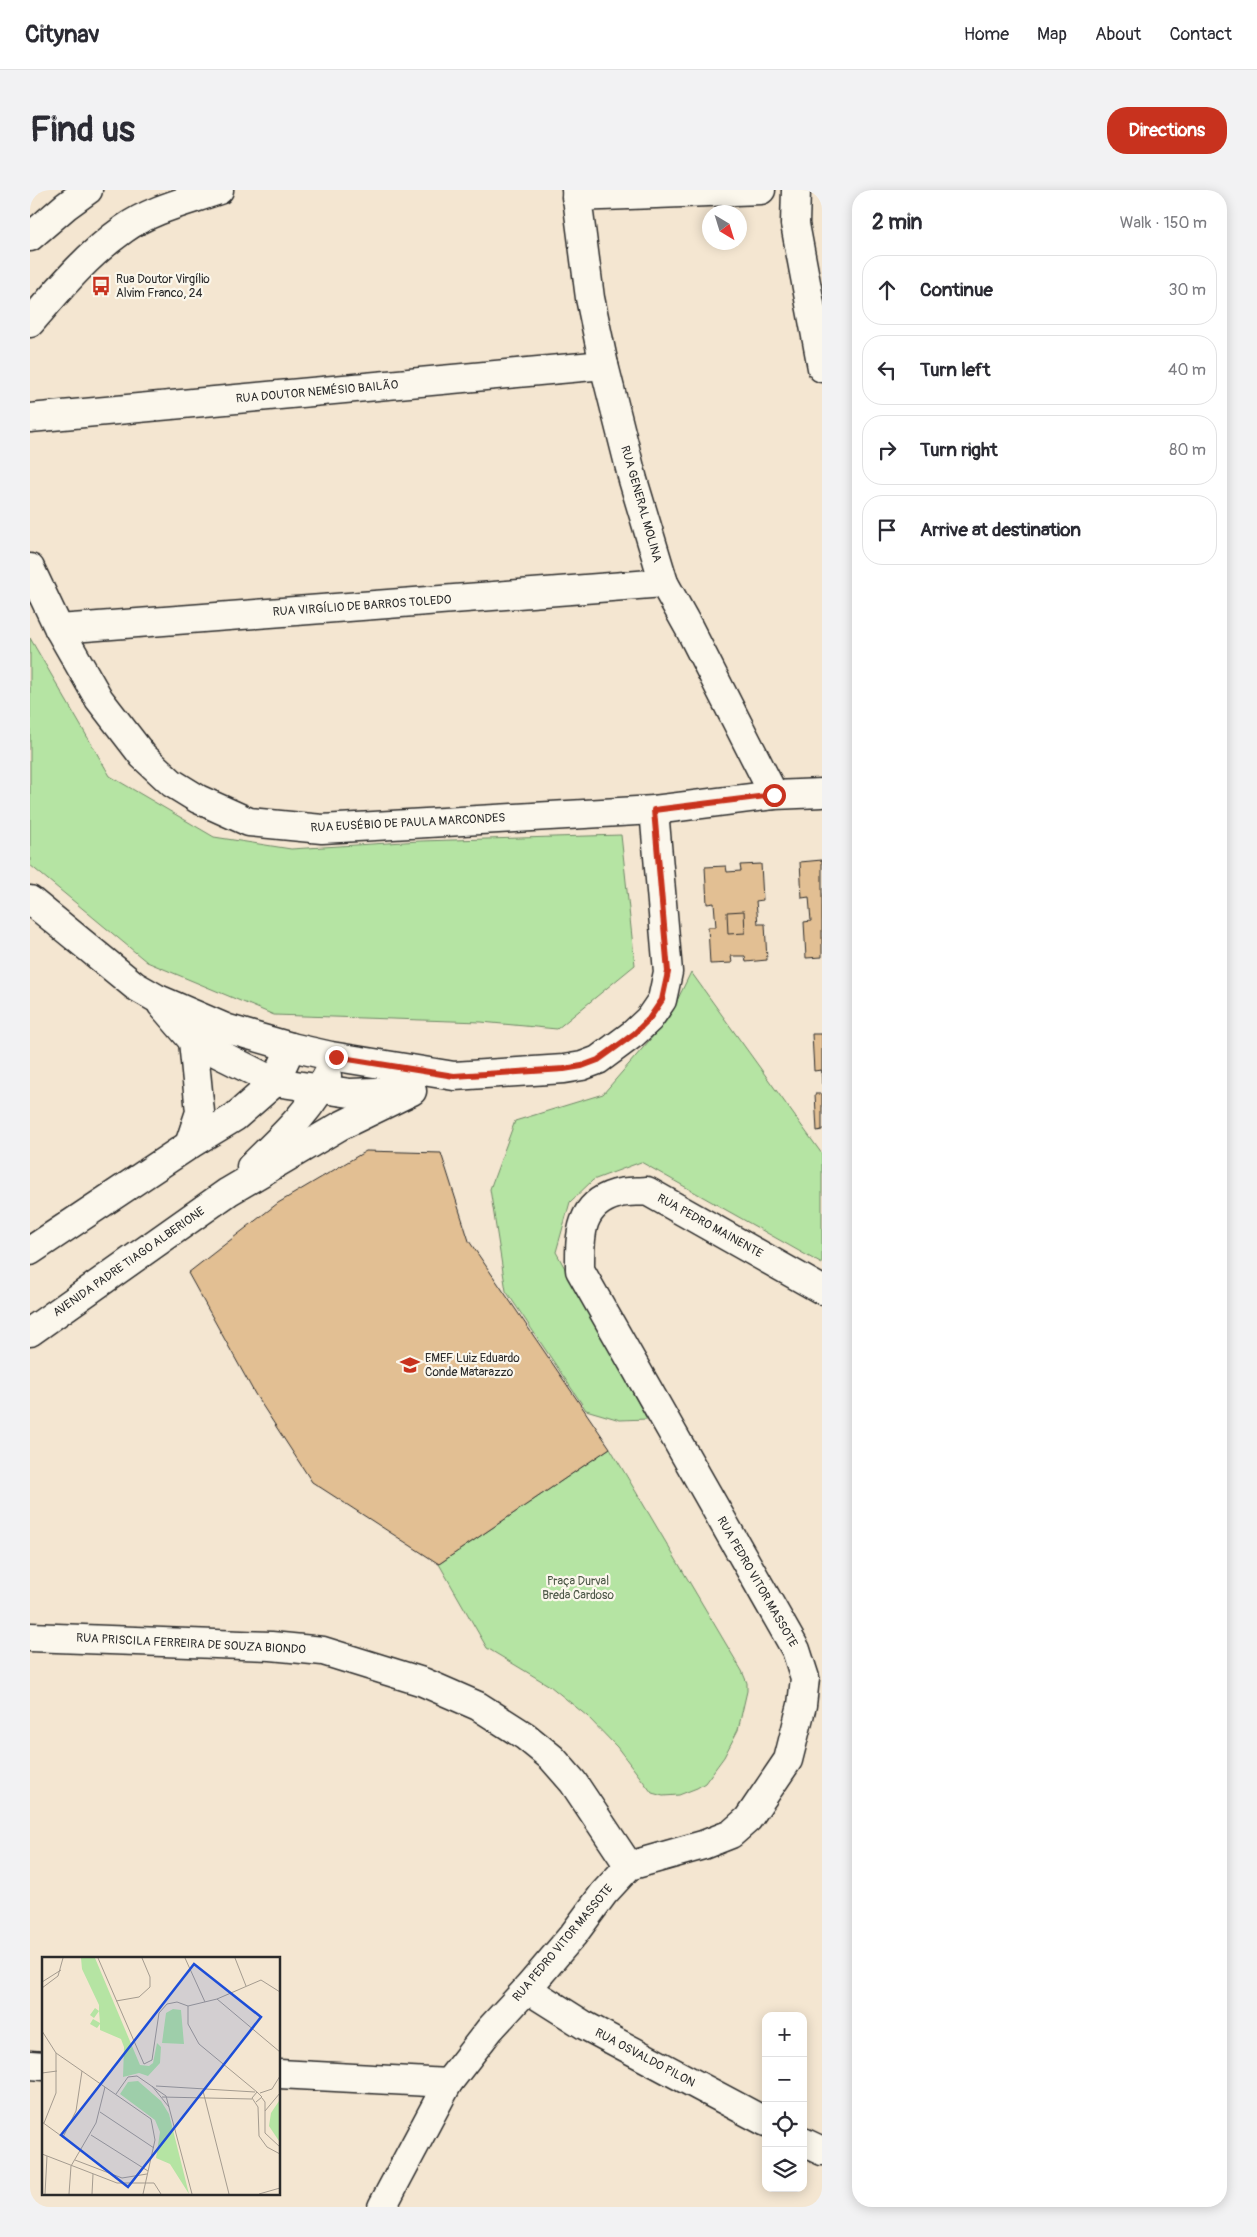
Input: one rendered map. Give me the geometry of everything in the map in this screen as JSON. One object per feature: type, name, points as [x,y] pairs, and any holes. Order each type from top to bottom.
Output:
[{"type":"street","points":[[30,237],[88,190]]},
{"type":"street","points":[[30,323],[82,264],[157,200],[219,190]]},
{"type":"street","points":[[576,193],[761,190]]},
{"type":"street","points":[[796,190],[794,224],[822,368]]},
{"type":"street","name":"RUA GENERAL MOLINA","points":[[576,193],[590,298],[604,365],[633,480],[664,583],[774,795]]},
{"type":"street","name":"RUA DOUTOR NEMÉSIO BAILÃO","points":[[30,418],[604,365]]},
{"type":"street","name":"RUA EUSÉBIO DE PAULA MARCONDES","points":[[30,568],[59,629],[99,699],[143,756],[172,783],[198,800],[249,822],[322,829],[654,810],[774,795],[822,793]]},
{"type":"street","name":"RUA VIRGÍLIO DE BARROS TOLEDO","points":[[59,629],[664,583]]},
{"type":"street","points":[[30,900],[135,986],[156,998],[228,1029],[291,1047],[336,1057],[454,1076],[582,1066],[598,1060],[634,1034],[649,1019],[662,1000],[668,972],[654,810]]},
{"type":"street","points":[[156,998],[193,1041],[275,1082],[350,1093],[412,1091],[454,1076]]},
{"type":"street","points":[[190,1145],[200,1112],[193,1041]]},
{"type":"street","points":[[30,1251],[235,1117],[275,1082],[291,1047]]},
{"type":"street","name":"AVENIDA PADRE TIAGO ALBERIONE","points":[[228,1192],[294,1123],[321,1090],[336,1057]]},
{"type":"street","name":"AVENIDA PADRE TIAGO ALBERIONE","points":[[31,1329],[228,1192],[340,1126],[412,1091]]},
{"type":"street","name":"RUA PEDRO MAINENTE","points":[[580,1232],[593,1206],[616,1193],[647,1191],[822,1290]]},
{"type":"street","name":"RUA PEDRO VITOR MASSOTE","points":[[382,2207],[448,2083],[490,2029],[527,1989],[573,1935],[604,1893],[629,1866],[703,1845],[724,1837],[731,1834],[748,1819],[788,1760],[802,1705],[805,1678],[796,1650],[580,1270],[580,1232]]},
{"type":"street","name":"RUA PRISCILA FERREIRA DE SOUZA BIONDO","points":[[30,1637],[271,1646],[323,1651],[423,1682],[478,1706],[525,1736],[552,1758],[573,1782],[629,1866]]},
{"type":"street","name":"RUA OSVALDO PILON","points":[[527,1989],[584,2025],[762,2120]]},
{"type":"street","points":[[280,2074],[448,2083]]},
{"type":"street","points":[[807,2144],[822,2152]]},
{"type":"green space","points":[[30,638],[110,776],[214,837],[291,849],[420,841],[621,835],[635,965],[557,1029],[481,1022],[274,1015],[147,962],[30,865]]},
{"type":"green space","points":[[691,972],[822,1154],[822,1264],[641,1162],[593,1180],[570,1202],[556,1252],[647,1419],[620,1420],[586,1410],[506,1291],[490,1189],[515,1121],[603,1094],[668,1019]]},
{"type":"green space","name":"Praça Durval Breda Cardoso","points":[[610,1448],[742,1671],[747,1683],[747,1691],[738,1730],[724,1757],[705,1783],[679,1795],[663,1796],[652,1793],[617,1747],[587,1716],[550,1686],[487,1648],[439,1564]]},
{"type":"building","points":[[822,860],[822,957],[806,958],[804,922],[811,921],[809,897],[802,898],[800,862]]},
{"type":"building","points":[[761,864],[763,900],[756,901],[758,924],[765,924],[767,960],[746,962],[745,956],[731,956],[732,963],[710,964],[708,927],[716,927],[714,903],[707,904],[705,867],[726,866],[727,872],[741,871],[740,865]]},
{"type":"building","points":[[744,911],[745,933],[728,934],[727,912]]},
{"type":"building","points":[[812,1034],[822,1034],[822,1084],[821,1070],[814,1071]]},
{"type":"building","points":[[815,1094],[822,1094],[822,1130],[817,1131]]},
{"type":"building","name":"EMEF Luiz Eduardo Conde Matarazzo","points":[[366,1151],[441,1153],[469,1241],[610,1448],[439,1564],[312,1482],[255,1394],[188,1273],[278,1203]]},
{"type":"place","name":"Rua Doutor Virgílio Alvim Franco, 24","points":[[101,286]]},
{"type":"place","name":"EMEF Luiz Eduardo Conde Matarazzo","points":[[410,1365]]},
{"type":"route","points":[[336,1057],[454,1076],[564,1069],[582,1066],[598,1060],[634,1034],[649,1019],[662,1000],[668,972],[654,810],[774,795]]}]
